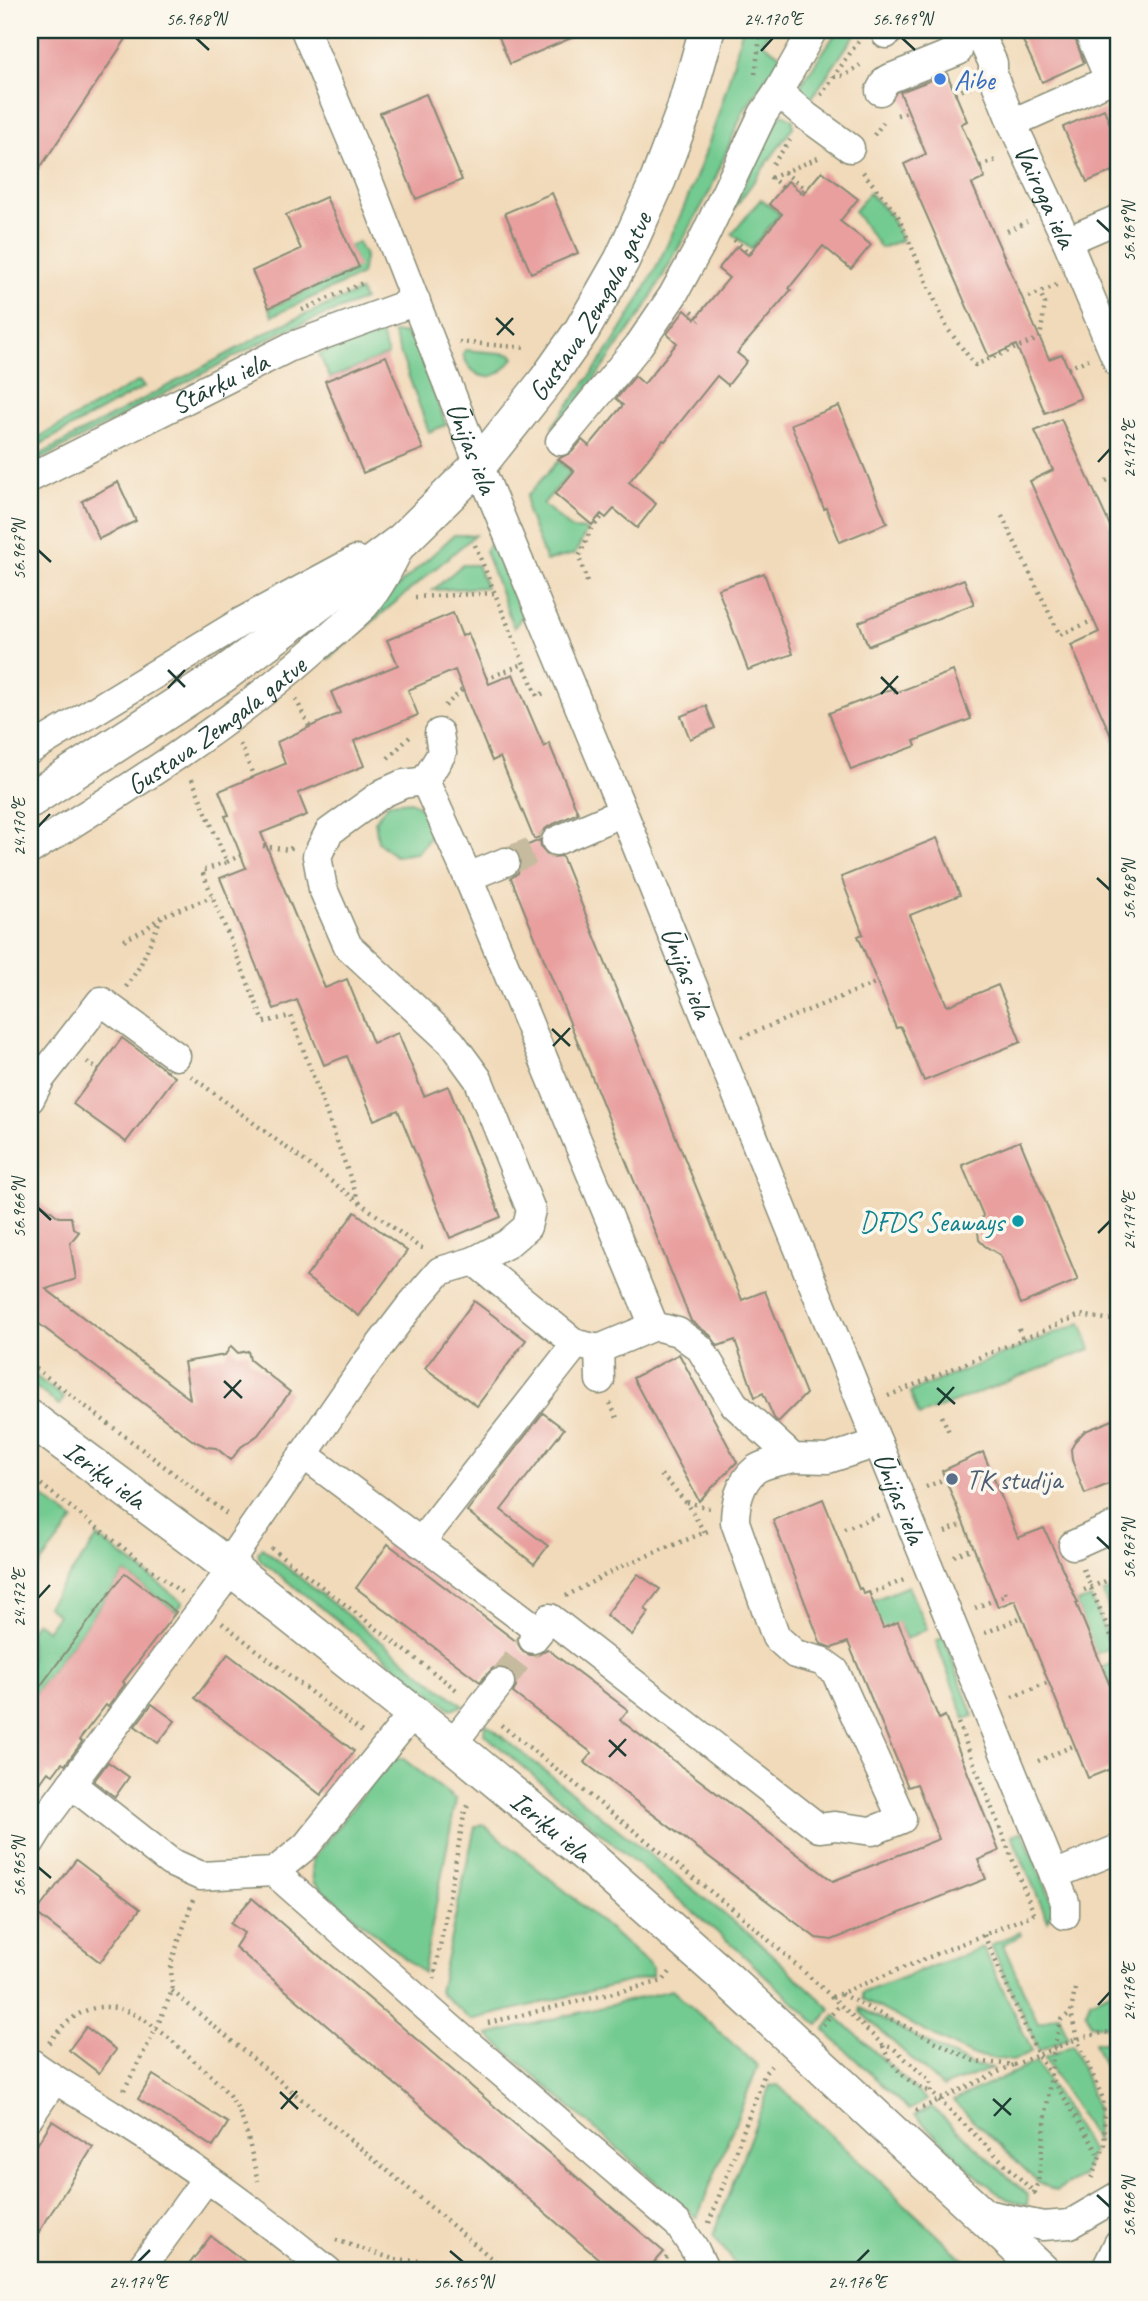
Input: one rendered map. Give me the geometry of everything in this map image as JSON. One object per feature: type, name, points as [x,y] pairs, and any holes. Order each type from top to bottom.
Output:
[{"type":"main road","name":"Gustava Zemgala gatve","points":[[30,800],[223,675],[403,540],[479,465],[554,371],[582,330],[622,260],[663,169],[684,111],[707,30]]},
{"type":"main road","name":"Ieriķu iela","points":[[47,1422],[414,1713],[590,1858],[726,1978],[1042,2271]]},
{"type":"street","name":"Ūnijas iela","points":[[305,30],[365,172],[479,465],[623,812],[1065,1902],[1065,1915]]},
{"type":"street","points":[[560,441],[639,345],[679,285],[763,114],[813,30]]},
{"type":"street","points":[[1012,123],[1114,77],[1088,30]]},
{"type":"street","points":[[880,91],[886,80],[967,38]]},
{"type":"street","name":"Vairoga iela","points":[[967,38],[984,44],[993,63],[983,81],[1012,123],[1067,242],[1118,363]]},
{"type":"street","points":[[778,92],[806,117],[857,143]]},
{"type":"street","points":[[1067,242],[1118,219]]},
{"type":"street","name":"Stārķu iela","points":[[30,478],[290,347],[416,301]]},
{"type":"street","name":"Gustava Zemgala gatve","points":[[30,750],[241,622],[374,551],[403,540]]},
{"type":"street","name":"Gustava Zemgala gatve","points":[[30,850],[205,737],[291,670],[365,604],[389,570],[403,540]]},
{"type":"street","points":[[425,781],[442,753],[439,733]]},
{"type":"street","points":[[425,781],[468,877],[654,1326]]},
{"type":"street","points":[[30,1843],[229,1568],[250,1531],[303,1454],[410,1306],[440,1271],[474,1261],[507,1244],[527,1227],[531,1210],[478,1079],[452,1042],[348,946],[323,889],[317,856],[329,832],[383,793],[403,784],[425,781]]},
{"type":"street","points":[[556,841],[623,812]]},
{"type":"street","points":[[468,877],[505,862]]},
{"type":"street","points":[[30,1100],[41,1078],[101,1000],[176,1056]]},
{"type":"street","points":[[474,1261],[587,1347],[600,1380]]},
{"type":"street","points":[[420,1543],[587,1347],[654,1326],[678,1332],[700,1348],[734,1404],[793,1458]]},
{"type":"street","points":[[303,1454],[536,1635],[550,1618],[818,1828],[835,1826],[872,1831],[902,1819],[835,1671],[821,1661],[794,1654],[776,1637],[735,1522],[735,1504],[743,1486],[756,1469],[793,1458],[828,1459],[878,1443]]},
{"type":"street","points":[[1073,1545],[1113,1527],[1118,1531]]},
{"type":"street","points":[[452,1744],[500,1683]]},
{"type":"street","points":[[71,1784],[170,1862],[201,1876],[274,1872],[306,1846],[414,1713]]},
{"type":"street","points":[[1054,1875],[1118,1849]]},
{"type":"street","points":[[274,1872],[678,2224],[699,2260]]},
{"type":"street","points":[[30,2116],[39,2069],[111,2113],[269,2222],[328,2271]]},
{"type":"street","points":[[139,2271],[206,2179]]},
{"type":"street","points":[[976,2212],[1043,2226],[1070,2224],[1118,2196]]},
{"type":"street","points":[[1105,2271],[1118,2244]]},
{"type":"path","points":[[783,187],[766,174],[806,117],[881,31]]},
{"type":"path","points":[[955,93],[983,81]]},
{"type":"path","points":[[771,178],[857,143],[886,119]]},
{"type":"path","points":[[857,143],[861,169],[898,216],[947,328],[975,365],[1040,338],[1045,304],[1040,292]]},
{"type":"path","points":[[980,166],[1006,156]]},
{"type":"path","points":[[785,172],[805,189],[802,192]]},
{"type":"path","points":[[1007,231],[1034,219]]},
{"type":"path","points":[[700,246],[725,233],[753,255],[751,257]]},
{"type":"path","points":[[1029,297],[1060,283]]},
{"type":"path","points":[[452,341],[527,348]]},
{"type":"path","points":[[1106,481],[1118,476]]},
{"type":"path","points":[[1002,516],[1060,635],[1094,620]]},
{"type":"path","points":[[587,582],[579,557],[591,529],[602,517]]},
{"type":"path","points":[[415,597],[496,593]]},
{"type":"path","points":[[486,679],[523,664]]},
{"type":"path","points":[[295,695],[310,728]]},
{"type":"path","points":[[237,737],[254,777]]},
{"type":"path","points":[[188,768],[227,862]]},
{"type":"path","points":[[241,855],[202,871],[264,1023],[291,1016],[358,1199]]},
{"type":"path","points":[[124,940],[144,930],[162,916],[212,897]]},
{"type":"path","points":[[101,1000],[121,994],[140,966],[162,916]]},
{"type":"path","points":[[736,1040],[878,982]]},
{"type":"path","points":[[176,1056],[179,1066],[419,1247],[433,1251]]},
{"type":"path","points":[[882,1398],[1080,1315],[1112,1320],[1118,1318]]},
{"type":"path","points":[[1019,1329],[1023,1339]]},
{"type":"path","points":[[30,1364],[480,1708],[744,1918],[883,2045],[893,2048],[930,2081],[931,2092]]},
{"type":"path","points":[[942,1416],[949,1432]]},
{"type":"path","points":[[556,1601],[622,1566],[705,1532],[692,1509],[661,1475]]},
{"type":"path","points":[[934,1483],[946,1479]]},
{"type":"path","points":[[844,1529],[886,1513]]},
{"type":"path","points":[[1073,1545],[1118,1651],[1110,1654]]},
{"type":"path","points":[[961,1553],[973,1548]]},
{"type":"path","points":[[869,1594],[911,1576]]},
{"type":"path","points":[[1084,1591],[1118,1576]]},
{"type":"path","points":[[968,1611],[1006,1595],[1004,1587]]},
{"type":"path","points":[[978,1636],[1022,1618]]},
{"type":"path","points":[[1004,1700],[1049,1682]]},
{"type":"path","points":[[1030,1764],[1075,1745]]},
{"type":"path","points":[[419,2001],[432,1986],[465,1810],[471,1802]]},
{"type":"path","points":[[111,2113],[157,2027],[172,1991],[171,1963],[201,1876]]},
{"type":"path","points":[[832,1997],[1034,1914]]},
{"type":"path","points":[[984,1935],[1038,2055],[1100,2156]]},
{"type":"path","points":[[466,2042],[479,2026],[663,1981],[670,1972]]},
{"type":"path","points":[[1075,1989],[1071,2012],[1077,2039],[1103,2099],[1105,2144],[1088,2189]]},
{"type":"path","points":[[172,1991],[507,2271]]},
{"type":"path","points":[[841,1994],[974,2062],[1014,2065]]},
{"type":"path","points":[[821,2027],[840,2004]]},
{"type":"path","points":[[39,2069],[58,2030],[76,2015],[93,2007],[123,2009],[157,2027],[226,2090],[240,2114],[269,2222]]},
{"type":"path","points":[[1034,2193],[1038,2182],[1054,2048],[1061,2020],[1071,2012]]},
{"type":"path","points":[[912,2113],[1077,2039],[1105,2032],[1118,2035]]},
{"type":"path","points":[[883,2045],[887,2058],[895,2066],[919,2088],[931,2092],[939,2099],[1040,2198]]},
{"type":"path","points":[[699,2260],[706,2231],[765,2073],[771,2066]]},
{"type":"path","points":[[302,2249],[324,2235],[393,2259],[424,2261],[456,2271]]},
{"type":"green space","points":[[742,30],[770,30],[762,42],[781,56],[743,112],[710,191],[644,310],[557,431],[552,427],[620,333],[684,208],[717,119]]},
{"type":"green space","points":[[838,30],[858,30],[809,102],[804,100],[800,86]]},
{"type":"green space","points":[[783,114],[793,120],[793,127],[728,217],[776,120]]},
{"type":"green space","points":[[869,193],[890,215],[902,240],[881,248],[854,211]]},
{"type":"green space","points":[[761,199],[780,214],[751,249],[732,234]]},
{"type":"green space","points":[[358,242],[365,256],[361,275],[272,316],[269,308],[358,267],[349,247]]},
{"type":"green space","points":[[360,291],[364,300],[281,332],[30,465],[30,460],[277,327]]},
{"type":"green space","points":[[380,332],[388,355],[330,378],[319,354]]},
{"type":"green space","points":[[393,333],[403,333],[414,339],[446,425],[429,432]]},
{"type":"green space","points":[[465,350],[511,354],[514,358],[500,373],[485,377],[475,373],[468,364],[463,354]]},
{"type":"green space","points":[[139,381],[144,387],[30,450],[30,442]]},
{"type":"green space","points":[[558,461],[571,472],[543,504],[572,529],[587,530],[575,554],[546,561],[527,511],[527,496]]},
{"type":"green space","points":[[454,535],[475,535],[328,659],[322,656]]},
{"type":"green space","points":[[491,542],[523,615],[514,628],[485,551]]},
{"type":"green space","points":[[462,565],[477,565],[486,587],[433,590]]},
{"type":"green space","points":[[411,801],[429,814],[431,836],[417,853],[395,856],[378,842],[375,820],[389,803]]},
{"type":"green space","points":[[1081,1323],[1091,1349],[919,1416],[910,1392]]},
{"type":"green space","points":[[30,1372],[64,1398],[59,1405],[30,1383]]},
{"type":"green space","points":[[30,1488],[74,1520],[30,1577]]},
{"type":"green space","points":[[98,1537],[183,1602],[176,1612],[125,1573],[30,1700],[30,1629],[36,1622],[47,1630],[58,1615],[47,1606]]},
{"type":"green space","points":[[262,1548],[463,1706],[451,1709],[260,1560],[258,1553]]},
{"type":"green space","points":[[908,1586],[927,1629],[906,1639],[898,1623],[875,1632],[864,1604]]},
{"type":"green space","points":[[1115,1588],[1118,1596],[1118,1635],[1103,1593]]},
{"type":"green space","points":[[1091,1598],[1111,1647],[1096,1654],[1076,1603]]},
{"type":"green space","points":[[944,1637],[973,1716],[965,1719],[936,1641]]},
{"type":"green space","points":[[1116,1661],[1118,1666],[1118,1705],[1103,1667]]},
{"type":"green space","points":[[485,1723],[754,1938],[831,2009],[818,2025],[737,1949],[484,1734]]},
{"type":"green space","points":[[402,1758],[456,1800],[423,1973],[313,1882],[312,1860],[390,1760]]},
{"type":"green space","points":[[482,1824],[569,1894],[652,1967],[652,1976],[471,2020],[439,1992],[475,1827]]},
{"type":"green space","points":[[1022,1831],[1054,1906],[1048,1921],[1012,1836]]},
{"type":"green space","points":[[1020,1932],[1021,1935],[1003,1945],[1038,2023],[1059,2015],[1068,2038],[1039,2051],[991,1945]]},
{"type":"green space","points":[[983,1947],[1032,2051],[1013,2061],[971,2055],[862,1999],[862,1993]]},
{"type":"green space","points":[[1118,1989],[1118,2028],[1091,2024],[1086,2013],[1090,2001]]},
{"type":"green space","points":[[672,1990],[758,2066],[697,2218],[488,2035]]},
{"type":"green space","points":[[860,2008],[971,2065],[993,2068],[943,2087],[860,2012]]},
{"type":"green space","points":[[835,2015],[927,2100],[909,2110],[824,2030]]},
{"type":"green space","points":[[1118,2042],[1118,2097],[1094,2043]]},
{"type":"green space","points":[[1073,2045],[1096,2106],[1096,2141],[1044,2058]]},
{"type":"green space","points":[[1036,2062],[1092,2152],[1083,2176],[1055,2191],[1038,2182],[953,2101]]},
{"type":"green space","points":[[778,2085],[967,2263],[967,2271],[741,2271],[713,2235],[770,2086]]},
{"type":"green space","points":[[932,2107],[1028,2195],[1027,2205],[1007,2199],[979,2178],[915,2115]]},
{"type":"building","points":[[41,30],[132,30],[30,183],[30,47]]},
{"type":"building","points":[[496,30],[590,30],[510,64]]},
{"type":"building","points":[[1018,30],[1072,30],[1084,63],[1042,82]]},
{"type":"building","points":[[947,74],[967,121],[961,124],[985,178],[972,184],[1049,359],[1062,354],[1081,398],[1045,413],[1016,345],[989,357],[904,164],[926,154],[900,92]]},
{"type":"building","points":[[426,94],[462,180],[416,199],[380,113]]},
{"type":"building","points":[[1104,109],[1118,144],[1118,169],[1087,182],[1063,127]]},
{"type":"building","points":[[822,171],[858,199],[840,221],[871,245],[851,269],[823,246],[789,288],[791,290],[737,353],[747,361],[728,385],[717,376],[629,482],[656,504],[637,528],[614,509],[606,518],[601,514],[592,525],[555,494],[574,471],[558,459],[572,452],[582,440],[589,446],[623,405],[616,399],[635,376],[644,384],[677,343],[667,334],[685,310],[695,319],[729,278],[718,269],[737,246],[748,255],[782,214],[769,204],[788,181],[803,194]]},
{"type":"building","points":[[552,193],[578,253],[531,273],[505,213]]},
{"type":"building","points":[[326,197],[359,267],[269,308],[252,271],[301,249],[286,215]]},
{"type":"building","points":[[386,356],[423,449],[363,473],[325,381]]},
{"type":"building","points":[[839,406],[887,523],[840,542],[826,508],[824,509],[791,424]]},
{"type":"building","points":[[1061,419],[1118,543],[1118,752],[1071,645],[1099,632],[1030,481],[1053,470],[1035,431]]},
{"type":"building","points":[[118,482],[136,521],[99,539],[82,501]]},
{"type":"building","points":[[764,573],[793,654],[748,670],[718,589]]},
{"type":"building","points":[[964,579],[974,604],[868,646],[859,622]]},
{"type":"building","points":[[453,613],[462,636],[468,633],[489,684],[513,674],[544,747],[549,743],[578,813],[549,826],[540,837],[534,839],[500,757],[492,761],[455,670],[408,690],[418,715],[354,741],[364,766],[298,793],[307,815],[261,833],[325,988],[347,979],[373,1043],[398,1033],[424,1096],[448,1086],[501,1217],[450,1238],[398,1110],[374,1120],[347,1056],[324,1065],[297,1000],[274,1009],[220,878],[246,868],[225,816],[229,815],[219,791],[285,764],[277,742],[340,713],[331,692],[398,665],[387,640]]},
{"type":"building","points":[[953,671],[971,719],[914,741],[916,746],[851,770],[829,713],[894,688],[895,693]]},
{"type":"building","points":[[706,706],[715,728],[690,739],[681,716]]},
{"type":"building","points":[[937,838],[960,895],[910,915],[947,1006],[998,985],[1021,1042],[924,1081],[901,1027],[896,1028],[858,936],[863,934],[841,877]]},
{"type":"building","points":[[540,840],[541,848],[547,855],[562,856],[742,1300],[765,1291],[806,1394],[778,1422],[763,1393],[755,1397],[735,1340],[718,1346],[710,1335],[691,1321],[511,878],[518,873],[521,865],[521,856],[516,850]]},
{"type":"building","points":[[122,1038],[175,1077],[126,1142],[73,1104]]},
{"type":"building","name":"DFDS Seaways","points":[[1020,1141],[1078,1280],[1021,1304],[1000,1255],[979,1240],[978,1231],[983,1215],[962,1165]]},
{"type":"building","points":[[30,1195],[59,1217],[71,1217],[73,1228],[79,1232],[70,1243],[76,1279],[46,1289],[190,1399],[184,1362],[225,1355],[231,1346],[238,1353],[248,1351],[250,1360],[290,1392],[258,1435],[241,1447],[231,1460],[216,1448],[192,1440],[30,1317]]},
{"type":"building","points":[[355,1212],[407,1251],[359,1316],[306,1277]]},
{"type":"building","points":[[474,1301],[526,1340],[477,1406],[425,1368]]},
{"type":"building","points":[[679,1354],[737,1462],[699,1501],[633,1378]]},
{"type":"building","points":[[543,1413],[564,1429],[501,1510],[548,1546],[534,1564],[467,1511]]},
{"type":"building","points":[[1118,1418],[1118,1480],[1085,1494],[1072,1460],[1071,1449],[1085,1431]]},
{"type":"building","points":[[983,1452],[1018,1538],[1044,1528],[1078,1603],[1118,1705],[1118,1766],[1088,1778],[1015,1600],[998,1607],[942,1471]]},
{"type":"building","points":[[823,1499],[859,1589],[861,1588],[864,1594],[869,1592],[883,1628],[898,1622],[939,1719],[945,1716],[999,1851],[978,1860],[986,1879],[832,1940],[816,1938],[584,1762],[592,1753],[513,1693],[516,1677],[510,1670],[493,1668],[480,1682],[356,1588],[388,1544],[517,1642],[523,1652],[538,1655],[547,1649],[628,1710],[620,1720],[833,1881],[939,1839],[917,1784],[908,1787],[848,1642],[832,1648],[821,1644],[773,1520]]},
{"type":"building","points":[[125,1573],[176,1612],[123,1682],[125,1684],[108,1707],[106,1705],[79,1740],[82,1742],[65,1765],[62,1763],[53,1775],[48,1772],[30,1797],[30,1700]]},
{"type":"building","points":[[638,1574],[660,1589],[645,1609],[649,1612],[632,1635],[606,1615]]},
{"type":"building","points":[[228,1654],[354,1751],[321,1795],[195,1698]]},
{"type":"building","points":[[152,1704],[175,1721],[158,1743],[135,1726]]},
{"type":"building","points":[[108,1762],[129,1777],[115,1797],[94,1781]]},
{"type":"building","points":[[76,1860],[140,1909],[100,1962],[36,1913]]},
{"type":"building","points":[[252,1898],[664,2252],[647,2271],[613,2271],[235,1947],[244,1933],[230,1923]]},
{"type":"building","points":[[86,2027],[116,2050],[99,2073],[69,2050]]},
{"type":"building","points":[[153,2075],[228,2123],[213,2147],[138,2099]]},
{"type":"building","points":[[52,2121],[93,2147],[30,2246],[30,2156]]},
{"type":"building","points":[[211,2236],[257,2271],[184,2271]]},
{"type":"tunnel","points":[[505,862],[556,841]]},
{"type":"tunnel","points":[[500,1683],[533,1639]]},
{"type":"place","name":"Aibe","points":[[940,79]]},
{"type":"place","name":"DFDS Seaways","points":[[1018,1221]]},
{"type":"place","name":"TK studija","points":[[952,1479]]}]
